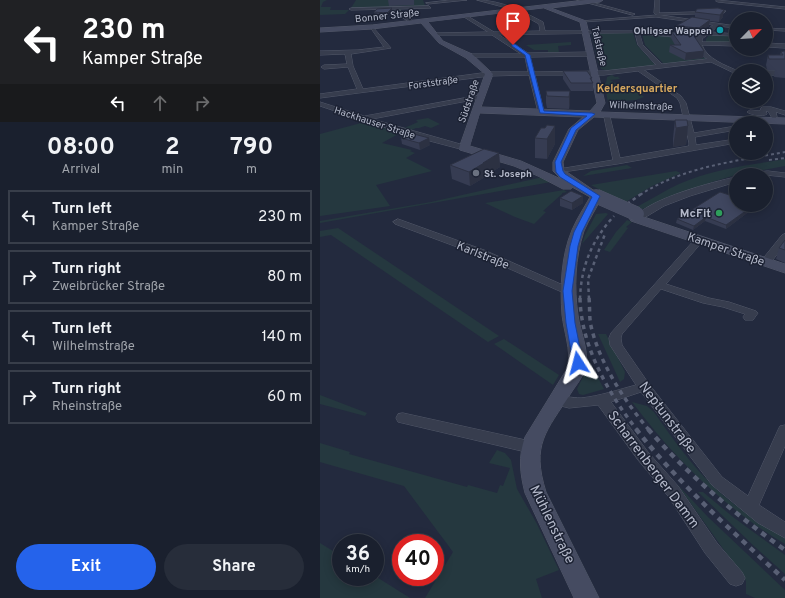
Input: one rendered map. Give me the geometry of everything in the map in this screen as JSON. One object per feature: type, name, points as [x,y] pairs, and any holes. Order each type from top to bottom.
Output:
[{"type":"main road","name":"Bonner Straße","points":[[320,30],[372,27],[411,22],[429,11],[466,16],[600,0]]},
{"type":"main road","name":"Talstraße","points":[[543,7],[583,21],[602,103],[592,114]]},
{"type":"main road","name":"Südstraße","points":[[429,11],[434,34],[442,43],[469,56],[489,74],[464,148]]},
{"type":"main road","name":"Wilhelmstraße","points":[[476,110],[686,118],[785,119]]},
{"type":"main road","name":"Wilhelmstraße","points":[[686,118],[768,113],[785,119]]},
{"type":"main road","points":[[553,171],[574,129],[592,114]]},
{"type":"main road","name":"Hackhauser Straße","points":[[464,148],[553,171]]},
{"type":"main road","points":[[523,164],[546,166],[553,165],[553,171]]},
{"type":"main road","name":"Kamper Straße","points":[[553,171],[593,203],[638,216],[699,240],[785,269]]},
{"type":"main road","name":"Mühlenstraße","points":[[587,598],[531,479],[528,466],[530,447],[535,434],[558,401],[576,370],[578,363],[571,323],[568,291],[578,232],[593,203]]},
{"type":"street","points":[[350,9],[396,8],[429,11],[465,0]]},
{"type":"street","points":[[481,0],[491,0]]},
{"type":"street","points":[[481,0],[518,10],[540,22],[543,32]]},
{"type":"street","points":[[657,0],[656,13],[658,14],[724,12]]},
{"type":"street","points":[[582,1],[641,16],[729,26]]},
{"type":"street","points":[[717,1],[785,8]]},
{"type":"street","points":[[699,40],[726,18],[717,1]]},
{"type":"street","points":[[396,8],[400,14],[411,22]]},
{"type":"street","points":[[466,16],[528,55],[542,112]]},
{"type":"street","points":[[583,21],[641,16]]},
{"type":"street","points":[[641,16],[637,32],[641,45],[661,67]]},
{"type":"street","points":[[320,53],[348,53],[386,50],[388,48],[372,27]]},
{"type":"street","points":[[773,29],[785,30]]},
{"type":"street","points":[[434,34],[637,32],[688,36],[712,44],[729,44]]},
{"type":"street","points":[[706,33],[729,35]]},
{"type":"street","points":[[699,40],[704,55],[729,68]]},
{"type":"street","points":[[773,45],[785,46]]},
{"type":"street","points":[[348,53],[350,65],[361,91]]},
{"type":"street","points":[[469,56],[591,54]]},
{"type":"street","name":"Forststraße","points":[[320,96],[489,74],[595,74],[713,60]]},
{"type":"street","points":[[324,67],[350,65]]},
{"type":"street","points":[[639,69],[678,95],[683,103],[692,135],[693,146],[685,150]]},
{"type":"street","points":[[773,72],[785,73]]},
{"type":"street","points":[[329,88],[358,84]]},
{"type":"street","points":[[363,118],[481,97]]},
{"type":"street","name":"Hackhauser Straße","points":[[320,104],[464,148]]},
{"type":"street","points":[[766,108],[768,113],[785,113]]},
{"type":"street","points":[[607,117],[617,162]]},
{"type":"street","points":[[692,135],[729,129]]},
{"type":"street","points":[[553,171],[617,162],[729,142]]},
{"type":"street","points":[[773,174],[785,175]]},
{"type":"street","points":[[638,216],[681,198],[729,181]]},
{"type":"street","name":"Karlstraße","points":[[398,222],[480,252],[568,291]]},
{"type":"street","points":[[765,263],[785,237]]},
{"type":"street","name":"Neptunstraße","points":[[699,240],[617,333],[615,338],[616,345],[644,387],[706,468],[717,480],[750,508],[785,531]]},
{"type":"street","points":[[659,285],[707,301],[725,304],[752,313],[749,317]]},
{"type":"street","name":"Scharrenberger Damm","points":[[558,401],[576,404],[644,387]]},
{"type":"street","name":"Scharrenberger Damm","points":[[601,398],[620,426],[673,491],[711,548],[736,578]]},
{"type":"street","points":[[402,418],[530,447]]},
{"type":"street","points":[[750,508],[785,430]]},
{"type":"shaded area","points":[[320,0],[327,0],[323,2],[321,7],[331,7],[330,10],[349,10],[345,14],[320,15]]},
{"type":"shaded area","points":[[356,0],[423,0],[425,6],[401,9],[401,13],[399,9],[402,8],[351,8]]},
{"type":"shaded area","points":[[591,33],[633,33],[637,45],[656,66],[609,71],[601,69]]},
{"type":"shaded area","points":[[642,34],[705,37],[697,38],[695,41],[701,56],[707,59],[664,64],[645,45]]},
{"type":"shaded area","points":[[710,34],[729,35],[729,43],[706,43],[706,39]]},
{"type":"shaded area","points":[[571,42],[571,45],[558,46],[559,53],[548,53],[548,50],[534,50],[526,45]]},
{"type":"shaded area","points":[[612,75],[615,77],[623,76],[618,77],[620,79],[610,80],[625,89],[633,88],[644,97],[636,100],[608,102],[604,83],[606,83],[607,77]]},
{"type":"shaded area","points":[[428,118],[440,124],[431,128],[425,126],[409,131],[402,129],[418,122],[416,120]]},
{"type":"shaded area","points":[[361,123],[368,123],[400,133],[382,143],[412,150],[410,151],[415,153],[406,158],[432,171],[376,185],[390,206],[320,216],[320,134]]},
{"type":"shaded area","points":[[785,159],[785,166],[773,168],[731,168]]},
{"type":"shaded area","points":[[627,165],[632,168],[583,176],[591,171]]},
{"type":"shaded area","points":[[729,168],[729,177],[712,182],[640,210],[635,208],[679,184]]},
{"type":"shaded area","points":[[676,171],[681,173],[652,186],[624,203],[591,185]]},
{"type":"shaded area","points":[[543,177],[551,182],[320,223],[320,221],[431,202]]},
{"type":"shaded area","points":[[564,190],[567,192],[562,193],[543,211],[546,212],[534,224],[485,203]]},
{"type":"shaded area","points":[[596,214],[608,214],[582,244]]},
{"type":"shaded area","points":[[627,220],[632,222],[626,227],[628,228],[610,252],[604,250],[616,232]]},
{"type":"shaded area","points":[[338,228],[499,336],[488,342],[331,235],[320,237],[320,231]]},
{"type":"shaded area","points":[[598,334],[606,334],[625,372],[624,379],[620,382]]},
{"type":"shaded area","points":[[504,339],[559,375],[553,385],[494,344]]},
{"type":"shaded area","points":[[588,359],[604,389],[583,395],[579,394],[577,389],[588,367]]},
{"type":"shaded area","points":[[320,395],[367,413],[365,416],[320,404]]},
{"type":"shaded area","points":[[632,402],[647,406],[654,412],[696,468],[712,485],[738,507],[785,537],[785,544],[742,515],[701,480],[665,442]]},
{"type":"shaded area","points":[[320,443],[350,452],[349,454],[467,487],[468,485],[497,493],[500,485],[503,486],[510,468],[489,463],[497,450],[505,453],[511,460],[517,489],[537,524],[559,570],[536,579],[542,598],[425,598],[432,586],[444,586],[444,567],[453,552],[444,540],[444,534],[440,534],[404,486],[320,462]]},
{"type":"shaded area","points":[[677,484],[708,517],[785,590],[785,598],[755,598],[746,594],[746,581]]},
{"type":"shaded area","points":[[698,492],[703,492],[733,517],[785,555],[785,574],[755,547]]},
{"type":"shaded area","points":[[320,543],[332,550],[332,586],[384,586],[384,582],[410,598],[320,598]]},
{"type":"building","points":[[392,8],[387,13],[374,12],[377,9]]},
{"type":"building","points":[[718,8],[724,10],[720,15],[695,12],[697,9]]},
{"type":"building","points":[[692,17],[710,20],[699,28],[676,26]]},
{"type":"building","points":[[672,32],[696,34],[694,36],[704,51],[686,53],[670,45],[681,45]]},
{"type":"building","points":[[785,51],[785,59],[769,59],[768,56],[783,55],[781,52]]},
{"type":"building","points":[[563,71],[587,71],[592,78],[590,78],[593,83],[571,83]]},
{"type":"building","points":[[546,91],[570,91],[569,97],[547,96]]},
{"type":"building","points":[[675,120],[687,120],[688,126],[676,128]]},
{"type":"building","points":[[547,125],[555,126],[547,139],[535,138],[541,128],[545,128]]},
{"type":"building","points":[[410,133],[429,138],[419,143],[401,138]]},
{"type":"building","points":[[484,149],[499,153],[469,172],[450,165]]},
{"type":"building","points":[[571,191],[583,196],[572,203],[560,198]]},
{"type":"building","name":"McFit","points":[[720,192],[729,195],[729,212],[744,212],[726,225],[706,217],[694,226],[677,219]]},
{"type":"building","points":[[785,240],[785,250],[779,248]]},
{"type":"railway","points":[[640,195],[656,185],[691,171],[729,162],[785,152]]},
{"type":"railway","points":[[773,160],[785,158]]},
{"type":"railway","points":[[627,204],[641,194]]},
{"type":"railway","points":[[580,298],[585,265],[589,254],[600,234],[614,216]]},
{"type":"railway","points":[[589,299],[588,279],[605,234]]},
{"type":"railway","points":[[580,298],[585,334],[598,368],[616,401],[637,430]]},
{"type":"railway","points":[[589,298],[591,326],[600,354],[622,394],[649,430]]},
{"type":"railway","points":[[636,429],[689,489],[785,580]]},
{"type":"railway","points":[[648,429],[680,463],[713,494],[748,523],[785,550]]},
{"type":"place","name":"Ohligser Wappen","points":[[720,30]]},
{"type":"place","name":"St. Joseph","points":[[476,173]]},
{"type":"place","name":"McFit","points":[[719,213]]},
{"type":"district","name":"Keldersquartier","points":[[637,88]]},
{"type":"route","points":[[513,45],[528,55],[542,112],[592,114],[574,129],[558,162],[558,168],[563,175],[596,196],[594,203],[587,213],[578,232],[574,246],[568,291],[571,323],[578,363]]}]
